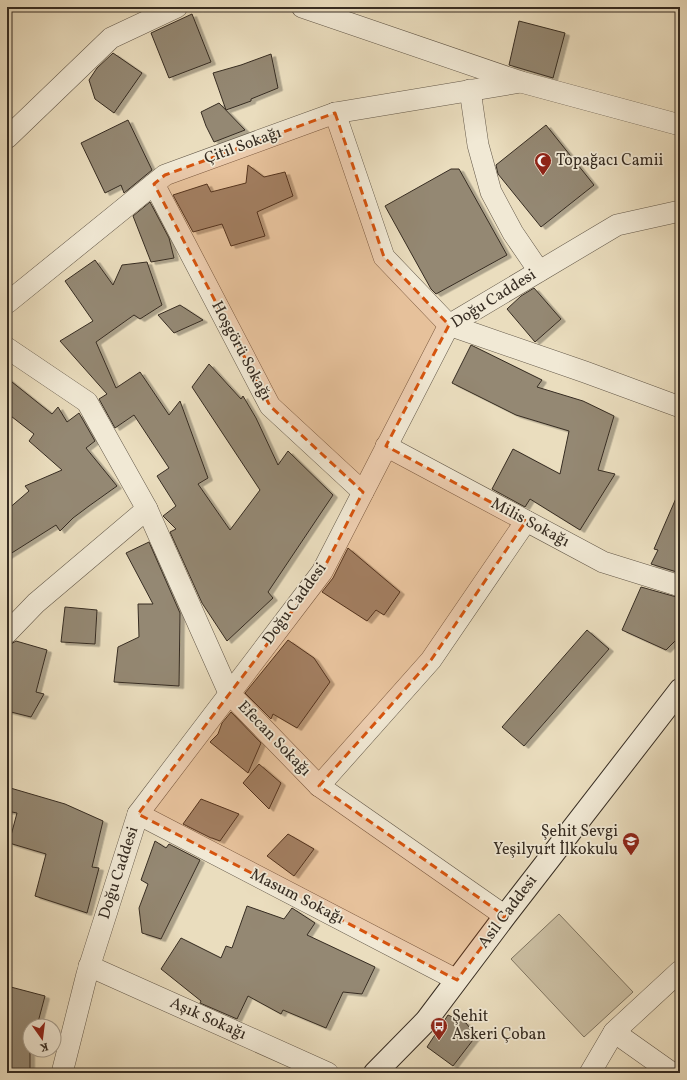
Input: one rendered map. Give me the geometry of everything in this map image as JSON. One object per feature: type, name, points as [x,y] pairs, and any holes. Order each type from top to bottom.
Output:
[{"type":"street","points":[[7,138],[111,38],[177,7]]},
{"type":"street","points":[[302,7],[521,82],[680,125]]},
{"type":"street","name":"Çitil Sokağı","points":[[7,304],[165,175],[336,113],[521,82]]},
{"type":"street","points":[[470,90],[478,145],[491,192],[513,233],[539,271]]},
{"type":"street","points":[[336,113],[384,257],[449,325],[585,372],[680,407]]},
{"type":"street","name":"Hoşgörü Sokağı","points":[[154,184],[270,406],[363,492]]},
{"type":"street","name":"Doğu Caddesi","points":[[62,1073],[89,966],[138,814],[322,572],[449,325],[617,225],[680,211]]},
{"type":"street","points":[[7,348],[87,402],[147,509],[229,693]]},
{"type":"street","name":"Milis Sokağı","points":[[386,446],[603,562],[680,586]]},
{"type":"street","points":[[7,634],[36,603],[147,509]]},
{"type":"street","points":[[319,786],[431,660],[526,521]]},
{"type":"street","name":"Asil Caddesi","points":[[375,1073],[426,1021],[505,916],[680,690]]},
{"type":"street","name":"Efecan Sokağı","points":[[229,693],[319,786],[505,916]]},
{"type":"street","name":"Masum Sokağı","points":[[138,814],[457,980]]},
{"type":"street","name":"Aşık Sokağı","points":[[89,966],[328,1073]]},
{"type":"street","points":[[590,1073],[614,1032],[680,971]]},
{"type":"street","points":[[614,1032],[672,1073]]},
{"type":"highlighted area","points":[[335,113],[384,257],[449,325],[386,446],[526,521],[431,660],[319,786],[505,916],[457,980],[138,814],[322,572],[363,492],[270,406],[154,184],[165,175]]},
{"type":"shaded area","points":[[559,914],[633,992],[584,1037],[511,959]]},
{"type":"building","points":[[192,14],[211,62],[169,78],[151,33]]},
{"type":"building","points":[[519,21],[565,33],[553,78],[509,65]]},
{"type":"building","points":[[113,53],[142,73],[114,113],[95,99],[89,80],[97,68]]},
{"type":"building","points":[[271,54],[278,88],[251,99],[251,101],[226,110],[213,73]]},
{"type":"building","points":[[219,103],[245,130],[214,142],[201,112]]},
{"type":"building","points":[[128,120],[152,170],[124,193],[121,185],[105,193],[81,143]]},
{"type":"building","name":"Topağacı Camii","points":[[546,125],[594,185],[541,227],[498,174],[496,165]]},
{"type":"building","points":[[248,165],[264,177],[285,172],[293,196],[257,212],[265,236],[231,246],[222,224],[193,232],[173,195],[207,184],[211,192],[246,183]]},
{"type":"building","points":[[451,169],[459,169],[507,255],[436,294],[431,289],[385,206]]},
{"type":"building","points":[[150,202],[169,238],[174,258],[151,262],[133,216]]},
{"type":"building","points":[[95,260],[113,285],[122,265],[147,262],[162,305],[140,319],[134,315],[96,342],[116,388],[140,372],[169,415],[180,401],[208,478],[198,484],[230,530],[260,490],[192,387],[209,364],[241,399],[243,396],[256,418],[278,465],[288,451],[333,495],[268,592],[273,598],[227,641],[202,603],[170,532],[176,529],[163,516],[176,506],[157,476],[169,468],[134,415],[115,428],[99,399],[107,394],[60,341],[93,321],[65,281]]},
{"type":"building","points":[[534,288],[561,319],[535,342],[507,309],[521,296]]},
{"type":"building","points":[[180,305],[203,320],[174,333],[158,315]]},
{"type":"building","points":[[471,345],[542,380],[537,387],[583,401],[614,416],[598,470],[615,474],[580,530],[530,499],[525,507],[492,489],[513,449],[560,474],[569,431],[516,415],[452,383]]},
{"type":"building","points":[[7,378],[52,414],[58,407],[67,422],[79,413],[95,441],[86,448],[117,486],[73,518],[60,531],[56,525],[7,556],[7,510],[29,491],[25,486],[62,470],[29,441],[34,434],[7,413]]},
{"type":"building","points":[[680,489],[680,573],[651,564],[658,550],[654,549]]},
{"type":"building","points":[[149,542],[180,613],[179,686],[114,682],[118,647],[139,637],[138,604],[153,604],[126,553]]},
{"type":"building","points":[[348,548],[400,592],[384,615],[376,610],[367,621],[322,592],[333,578]]},
{"type":"building","points":[[641,587],[680,598],[680,636],[666,650],[622,630]]},
{"type":"building","points":[[65,607],[97,610],[95,644],[61,642]]},
{"type":"building","points":[[587,630],[609,649],[524,746],[502,727]]},
{"type":"building","points":[[288,640],[314,658],[330,682],[297,728],[273,714],[271,719],[245,693]]},
{"type":"building","points":[[16,641],[47,650],[36,692],[44,694],[31,717],[7,711],[7,645]]},
{"type":"building","points":[[231,712],[261,743],[248,773],[210,742],[218,734],[222,723]]},
{"type":"building","points":[[259,764],[281,783],[269,809],[243,783]]},
{"type":"building","points":[[7,787],[65,804],[103,821],[92,867],[99,868],[87,913],[35,896],[46,854],[9,843],[17,813],[7,811]]},
{"type":"building","points":[[201,799],[239,814],[220,841],[183,824]]},
{"type":"building","points":[[288,834],[314,849],[294,876],[267,856]]},
{"type":"building","points":[[155,841],[166,848],[169,844],[200,860],[161,939],[142,933],[139,908],[148,884],[141,880]]},
{"type":"building","points":[[247,906],[284,919],[292,908],[315,923],[307,935],[375,967],[362,994],[343,992],[326,1028],[283,1010],[281,1014],[248,996],[237,1019],[200,1003],[201,1001],[161,969],[181,938],[221,958],[226,946],[232,948]]},
{"type":"building","points":[[7,986],[45,996],[39,1018],[22,1018],[22,1058],[30,1058],[30,1073],[7,1073]]},
{"type":"building","points":[[448,1015],[466,1023],[476,1036],[453,1066],[427,1047]]},
{"type":"place","name":"Topağacı Camii","points":[[543,176]]},
{"type":"place","name":"Şehit Sevgi Yeşilyurt İlkokulu","points":[[631,856]]},
{"type":"place","name":"Şehit Askeri Çoban","points":[[439,1041]]}]
